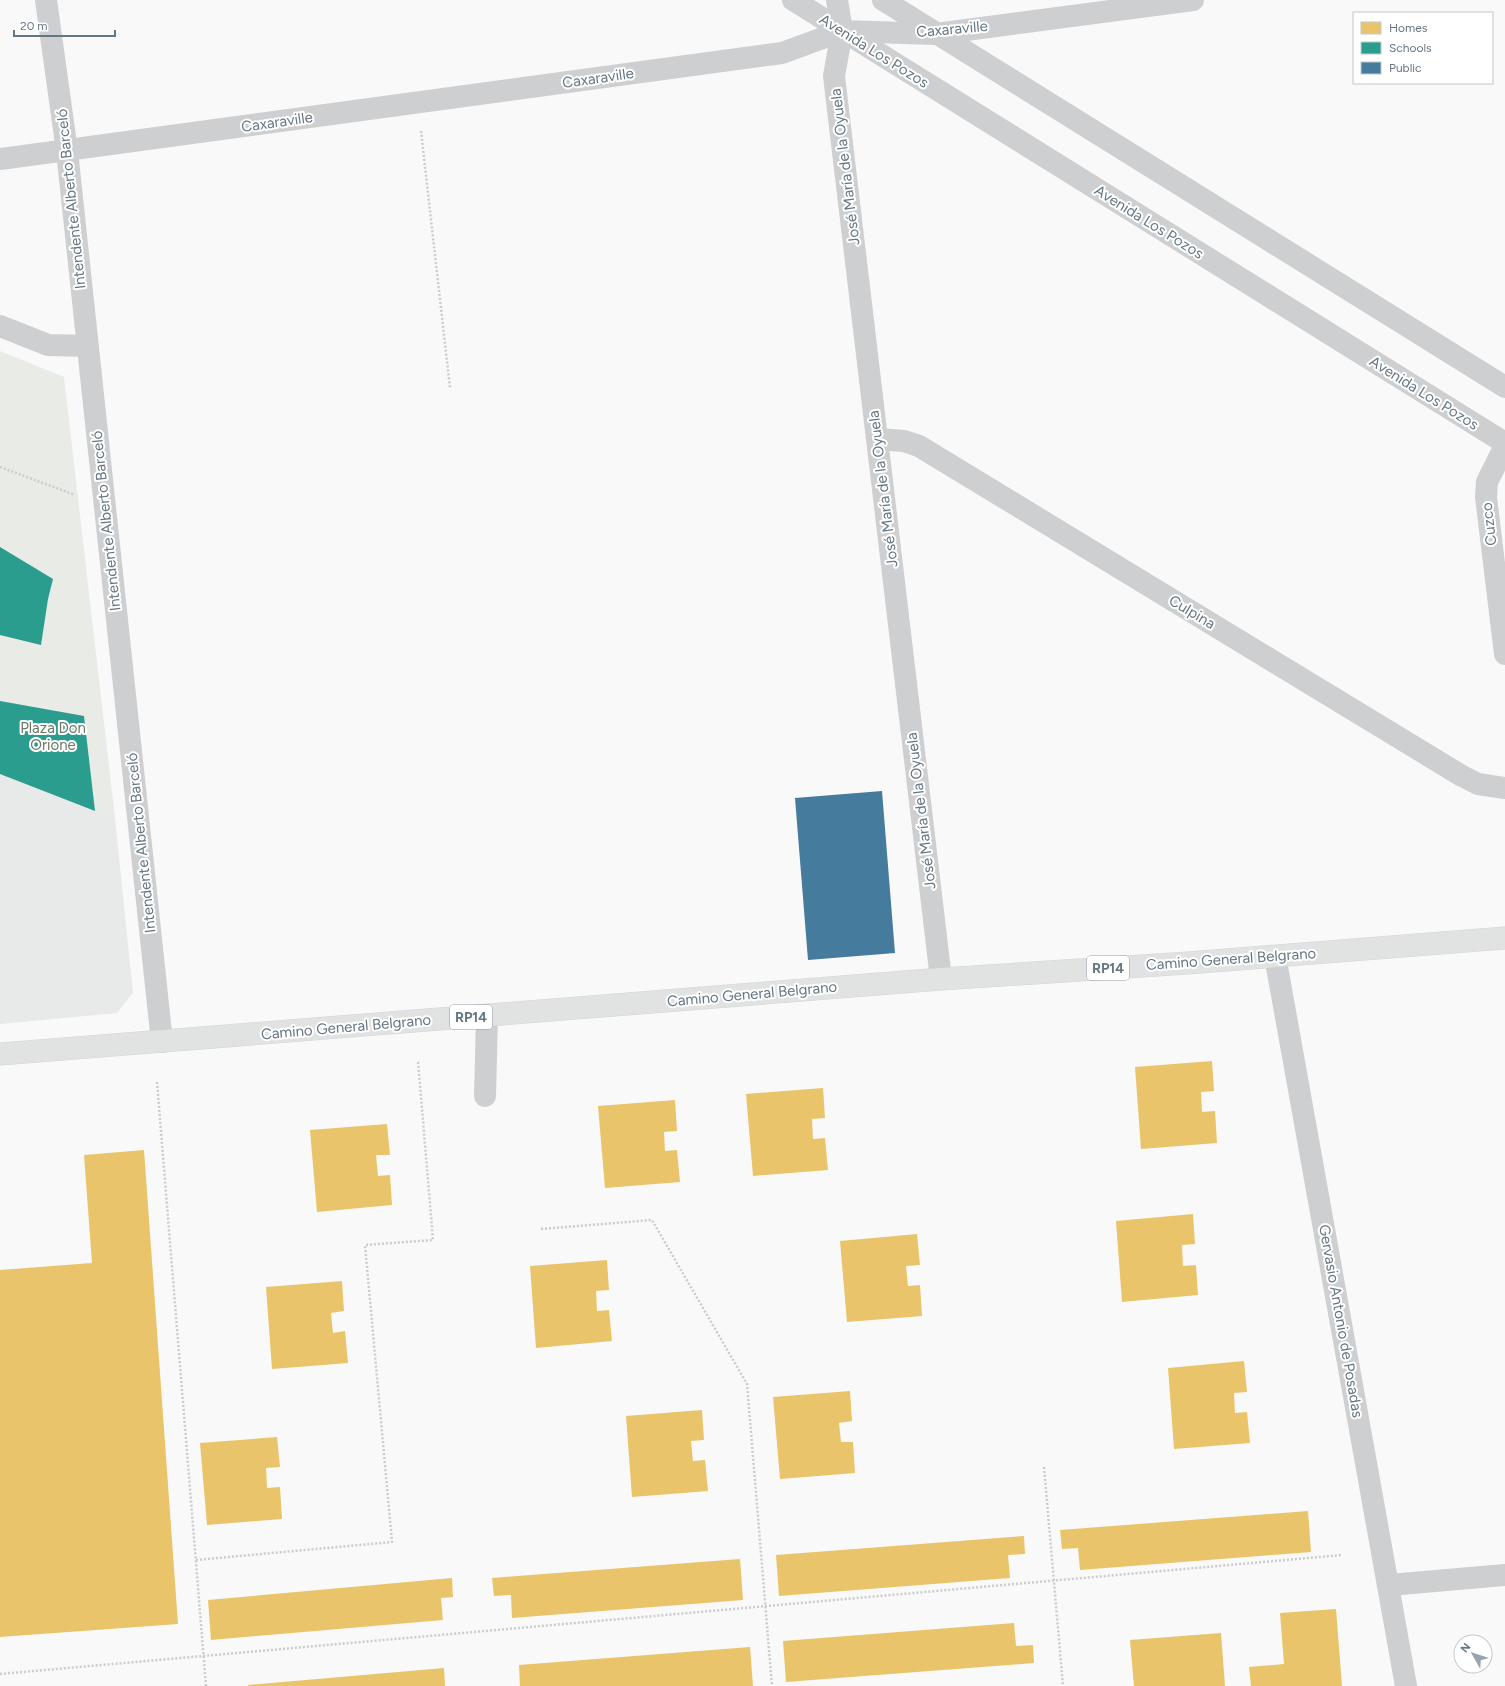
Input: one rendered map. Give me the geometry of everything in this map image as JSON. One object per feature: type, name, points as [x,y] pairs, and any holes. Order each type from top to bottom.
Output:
[{"type":"main road","name":"Camino General Belgrano","points":[[0,1054],[941,979],[1276,956],[1505,938]]},
{"type":"street","name":"Intendente Alberto Barceló","points":[[46,0],[67,151],[162,1042]]},
{"type":"street","name":"Avenida Los Pozos","points":[[793,0],[1505,443]]},
{"type":"street","name":"José María de la Oyuela","points":[[837,0],[842,31],[834,76],[941,979]]},
{"type":"street","points":[[883,0],[1505,387]]},
{"type":"street","name":"Caxaraville","points":[[0,159],[782,53],[842,31],[936,34],[1193,0]]},
{"type":"street","points":[[0,326],[48,345],[87,346]]},
{"type":"street","name":"Culpina","points":[[878,439],[904,441],[919,446],[1462,776],[1478,784],[1505,788]]},
{"type":"street","name":"Cuzco","points":[[1505,446],[1487,482],[1486,498],[1505,654]]},
{"type":"street","name":"Gervasio Antonio de Posadas","points":[[1276,956],[1406,1686]]},
{"type":"street","points":[[485,1096],[487,1016]]},
{"type":"street","points":[[1389,1585],[1505,1575]]},
{"type":"path","points":[[417,103],[450,388]]},
{"type":"path","points":[[0,467],[104,506]]},
{"type":"path","points":[[196,1560],[392,1542],[365,1246],[433,1240],[418,1061]]},
{"type":"path","points":[[157,1082],[206,1686]]},
{"type":"path","points":[[541,1229],[652,1220],[747,1384],[772,1686]]},
{"type":"path","points":[[1044,1467],[1063,1686]]},
{"type":"path","points":[[0,1674],[1342,1555]]},
{"type":"shaded area","points":[[0,774],[115,818],[133,993],[117,1013],[0,1024]]},
{"type":"green space","name":"Plaza Don Orione","points":[[0,351],[64,377],[115,818],[0,774]]},
{"type":"building: Homes","points":[[1212,1061],[1214,1091],[1201,1092],[1202,1112],[1215,1111],[1217,1143],[1141,1149],[1135,1067]]},
{"type":"building: Homes","points":[[823,1088],[825,1118],[812,1119],[813,1139],[825,1138],[828,1170],[753,1176],[746,1094]]},
{"type":"building: Homes","points":[[675,1100],[677,1131],[664,1132],[665,1151],[677,1150],[680,1182],[605,1188],[598,1106]]},
{"type":"building: Homes","points":[[387,1124],[390,1155],[376,1155],[378,1176],[390,1175],[392,1205],[317,1212],[310,1130]]},
{"type":"building: Homes","points":[[144,1150],[178,1624],[0,1637],[0,1270],[92,1263],[84,1155]]},
{"type":"building: Homes","points":[[1193,1214],[1195,1244],[1182,1245],[1183,1266],[1196,1265],[1198,1295],[1122,1302],[1116,1221]]},
{"type":"building: Homes","points":[[917,1234],[920,1265],[906,1266],[908,1286],[920,1285],[922,1316],[847,1322],[840,1241]]},
{"type":"building: Homes","points":[[607,1260],[609,1290],[596,1291],[597,1311],[609,1310],[612,1341],[536,1348],[530,1266]]},
{"type":"building: Homes","points":[[342,1281],[344,1311],[331,1313],[333,1333],[345,1331],[348,1363],[272,1369],[266,1287]]},
{"type":"building: Homes","points":[[1244,1361],[1247,1392],[1234,1393],[1235,1413],[1247,1412],[1250,1443],[1174,1449],[1168,1368]]},
{"type":"building: Homes","points":[[850,1391],[852,1421],[839,1423],[841,1442],[853,1442],[855,1473],[780,1479],[773,1397]]},
{"type":"building: Homes","points":[[702,1410],[704,1440],[691,1441],[693,1461],[705,1460],[708,1491],[632,1497],[626,1416]]},
{"type":"building: Homes","points":[[277,1437],[280,1467],[266,1468],[267,1488],[280,1487],[282,1519],[207,1525],[200,1443]]},
{"type":"building: Homes","points":[[1308,1511],[1311,1552],[1080,1570],[1078,1548],[1062,1549],[1060,1530]]},
{"type":"building: Homes","points":[[1024,1536],[1025,1554],[1008,1555],[1010,1578],[779,1596],[776,1555]]},
{"type":"building: Homes","points":[[740,1559],[743,1600],[512,1618],[511,1595],[494,1596],[492,1578]]},
{"type":"building: Homes","points":[[452,1578],[453,1597],[441,1598],[443,1620],[211,1640],[208,1600]]},
{"type":"building: Homes","points":[[1336,1609],[1342,1686],[1251,1686],[1249,1667],[1284,1664],[1280,1613]]},
{"type":"building: Homes","points":[[1014,1623],[1016,1646],[1033,1645],[1034,1663],[786,1682],[783,1641]]},
{"type":"building: Homes","points":[[1221,1633],[1225,1686],[1134,1686],[1130,1640]]},
{"type":"building: Homes","points":[[750,1647],[753,1686],[520,1686],[519,1665]]},
{"type":"building: Homes","points":[[444,1668],[445,1686],[248,1686],[248,1685]]},
{"type":"building: Schools","points":[[0,547],[53,579],[48,599],[41,645],[0,635]]},
{"type":"building: Schools","points":[[0,701],[84,716],[95,811],[0,774]]},
{"type":"building: Public","points":[[882,791],[895,953],[808,960],[795,798]]}]
